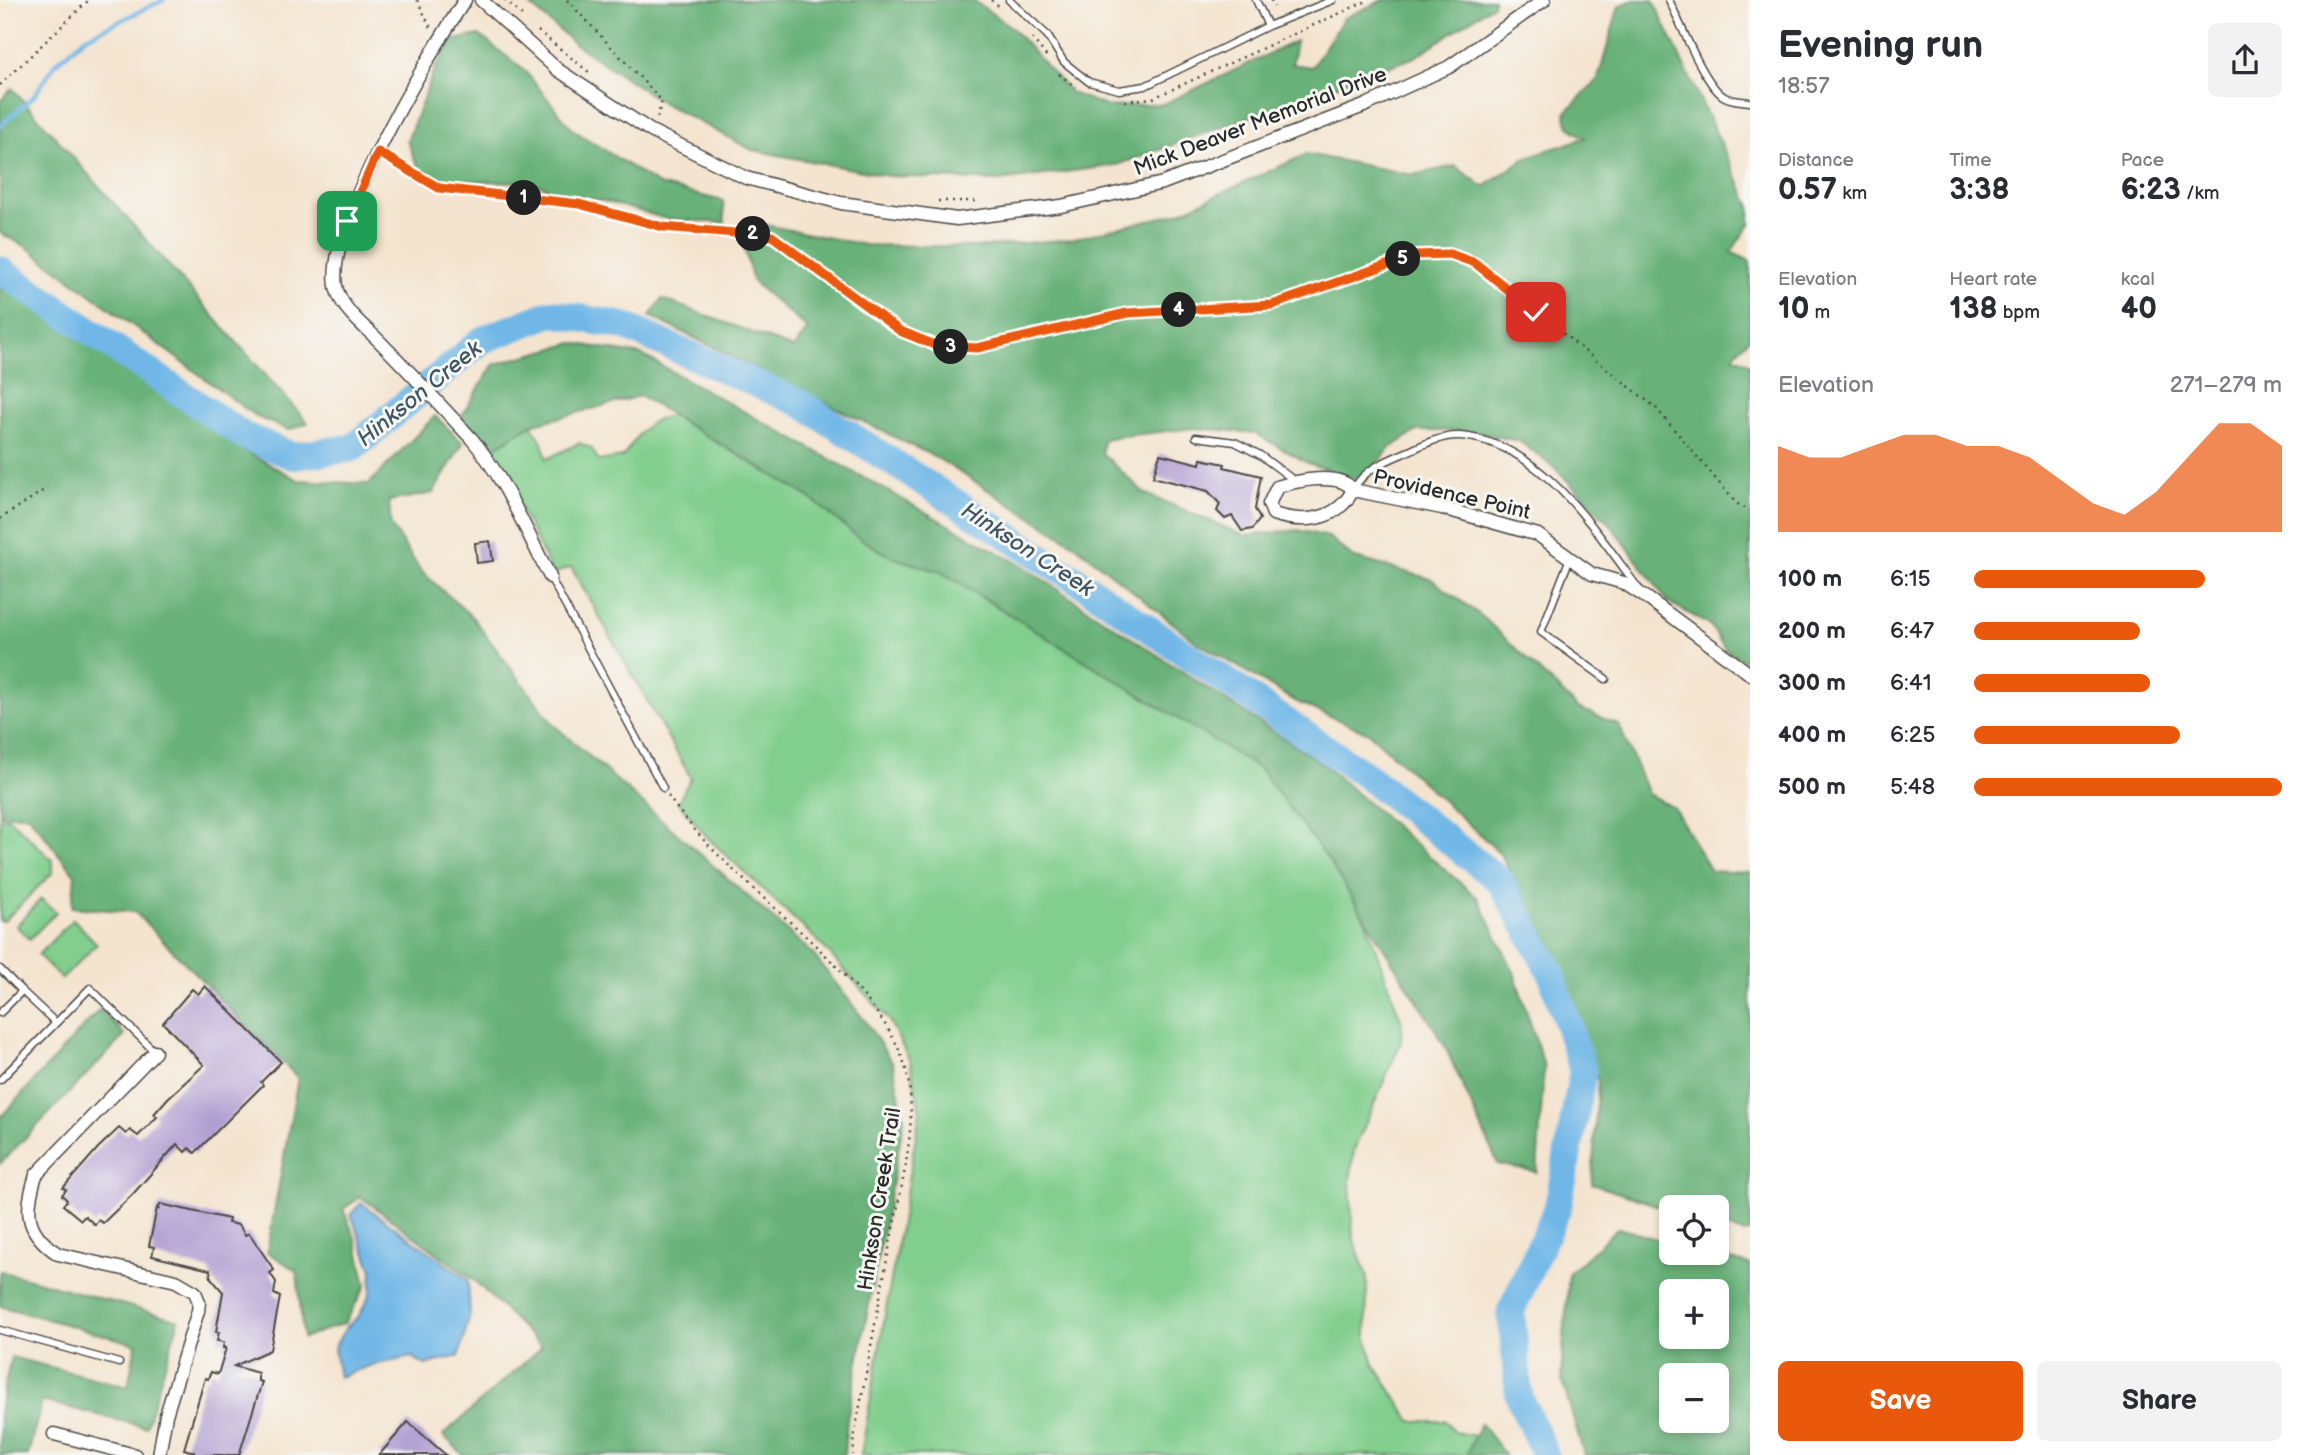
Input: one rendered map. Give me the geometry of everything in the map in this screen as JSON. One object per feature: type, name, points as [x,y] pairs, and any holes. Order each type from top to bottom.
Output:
[{"type":"street","points":[[465,0],[438,42],[378,152],[347,221],[334,270],[337,292],[346,307],[471,440],[496,475],[550,577]]},
{"type":"street","name":"Mick Deaver Memorial Drive","points":[[481,0],[558,69],[651,131],[746,178],[841,203],[957,219],[1061,206],[1163,183],[1364,106],[1450,66],[1544,0]]},
{"type":"street","name":"Providence Point","points":[[1353,491],[1342,508],[1314,519],[1287,518],[1273,514],[1269,504],[1276,487],[1295,481],[1341,481],[1353,491],[1442,508],[1538,535],[1592,574],[1624,583],[1647,598],[1750,674]]},
{"type":"street","points":[[155,1052],[36,1175],[28,1200],[29,1218],[36,1235],[58,1254],[176,1281],[195,1292],[199,1302],[198,1311],[166,1415],[159,1455]]},
{"type":"street","points":[[54,1434],[135,1455]]},
{"type":"lane","points":[[1009,0],[1047,35],[1064,62],[1089,82],[1119,90],[1145,86],[1268,26],[1333,0]]},
{"type":"lane","points":[[1256,0],[1268,26]]},
{"type":"lane","points":[[1669,0],[1715,88],[1724,97],[1750,102]]},
{"type":"lane","points":[[1353,491],[1360,478],[1370,469],[1427,442],[1458,436],[1495,443],[1538,467],[1580,513],[1647,598]]},
{"type":"lane","points":[[1196,437],[1235,442],[1260,454],[1295,481]]},
{"type":"lane","points":[[1571,557],[1541,632],[1606,679]]},
{"type":"lane","points":[[550,577],[663,788]]},
{"type":"lane","points":[[0,969],[56,1023]]},
{"type":"lane","points":[[0,1080],[90,988],[155,1052]]},
{"type":"lane","points":[[0,1013],[22,991]]},
{"type":"lane","points":[[0,1330],[119,1363]]},
{"type":"path","points":[[0,85],[89,0]]},
{"type":"path","points":[[417,0],[438,42]]},
{"type":"path","points":[[505,0],[531,25],[598,79]]},
{"type":"path","points":[[567,0],[662,101],[656,119],[662,123]]},
{"type":"path","points":[[991,0],[1006,12]]},
{"type":"path","points":[[1271,0],[1274,7]]},
{"type":"path","points":[[1117,100],[1153,98],[1369,0]]},
{"type":"path","points":[[1029,35],[1047,58]]},
{"type":"path","points":[[1053,66],[1061,76],[1080,89]]},
{"type":"path","points":[[378,152],[439,188],[579,204],[663,227],[772,236],[900,331],[937,346],[977,348],[1127,313],[1272,305],[1415,255],[1450,254],[1475,263],[1657,408],[1736,503],[1750,511]]},
{"type":"path","points":[[928,201],[989,201]]},
{"type":"path","points":[[0,519],[47,488]]},
{"type":"path","name":"Hinkson Creek Trail","points":[[663,788],[688,823],[710,847],[843,973],[884,1024],[904,1064],[911,1113],[904,1168],[853,1455]]},
{"type":"green space","points":[[524,0],[973,0],[1011,27],[1071,93],[1108,107],[1164,104],[1296,41],[1292,64],[1312,67],[1344,18],[1383,0],[1494,0],[1493,5],[1415,57],[1117,165],[1000,181],[889,176],[752,150],[663,103],[575,44]]},
{"type":"green space","points":[[1633,0],[1653,0],[1750,205],[1750,224],[1731,252],[1750,261],[1750,337],[1733,356],[1750,364],[1750,663],[1725,649],[1710,625],[1668,602],[1610,524],[1555,468],[1519,441],[1470,431],[1417,431],[1389,449],[1364,482],[1308,463],[1254,433],[1195,428],[1114,437],[1103,440],[1102,453],[1144,493],[1245,536],[1298,530],[1329,537],[1352,557],[1431,579],[1484,618],[1578,708],[1619,725],[1648,794],[1674,808],[1711,871],[1750,873],[1750,1232],[1743,1233],[1729,1228],[1729,1195],[1659,1195],[1659,1206],[1592,1184],[1598,1081],[1561,963],[1499,852],[1369,733],[1297,702],[1195,641],[1074,544],[937,458],[650,316],[662,299],[793,348],[808,329],[753,282],[744,247],[766,225],[865,245],[975,247],[1073,239],[1178,213],[1307,154],[1413,175],[1455,166],[1484,187],[1527,157],[1585,138],[1569,127],[1565,113],[1598,79],[1619,6]]},
{"type":"green space","points":[[479,35],[525,71],[572,129],[659,185],[723,201],[725,223],[667,219],[608,202],[562,193],[531,182],[445,181],[419,170],[407,141],[436,66],[454,40]]},
{"type":"green space","points":[[12,88],[308,423],[289,430],[257,417],[25,246],[0,233],[0,101]]},
{"type":"green space","points":[[0,282],[236,446],[298,480],[369,484],[435,416],[463,443],[433,493],[389,501],[391,526],[421,571],[472,617],[554,725],[812,953],[866,1022],[893,1064],[904,1119],[847,1420],[844,1455],[463,1455],[443,1435],[542,1347],[476,1282],[361,1197],[343,1209],[356,1240],[366,1285],[345,1323],[303,1338],[297,1271],[267,1252],[298,1078],[135,912],[72,907],[75,875],[28,815],[0,815]]},
{"type":"green space","points":[[573,343],[642,355],[1021,565],[1324,765],[1478,898],[1514,972],[1544,1066],[1537,1172],[1498,1164],[1443,1042],[1327,858],[1260,769],[941,572],[894,558],[859,538],[809,497],[640,396],[531,425],[491,450],[460,418],[494,364]]},
{"type":"green space","points":[[672,416],[809,497],[859,538],[894,558],[941,572],[1260,769],[1327,858],[1365,919],[1402,1023],[1401,1042],[1354,1150],[1350,1182],[1353,1238],[1367,1276],[1366,1336],[1374,1364],[1411,1421],[1446,1421],[1455,1432],[1475,1436],[1467,1455],[861,1455],[920,1112],[910,1061],[889,1020],[821,944],[707,837],[678,802],[691,778],[571,567],[553,574],[491,450],[531,425],[541,440],[547,459],[579,443],[591,448],[599,461],[623,457],[649,425],[656,420]]},
{"type":"green space","points":[[0,818],[9,818],[53,861],[53,872],[4,921],[0,921]]},
{"type":"green space","points":[[41,899],[56,912],[30,939],[16,926]]},
{"type":"green space","points":[[73,919],[97,944],[62,979],[38,955]]},
{"type":"green space","points":[[100,1009],[125,1035],[0,1164],[0,1118]]},
{"type":"green space","points":[[1618,1228],[1659,1240],[1659,1265],[1729,1265],[1729,1259],[1750,1265],[1750,1455],[1584,1455],[1561,1376],[1569,1273]]},
{"type":"green space","points":[[0,1271],[179,1320],[146,1427],[42,1401],[28,1455],[0,1455],[0,1406],[11,1357],[128,1387],[136,1344],[0,1306]]},
{"type":"green space","points":[[1480,1423],[1505,1455],[1467,1455]]},
{"type":"water","points":[[361,1203],[468,1280],[470,1315],[459,1356],[425,1365],[412,1357],[372,1365],[339,1377],[334,1348],[345,1329],[359,1316],[371,1293],[372,1270],[351,1214]]},
{"type":"building","points":[[1160,454],[1200,464],[1201,459],[1225,464],[1224,467],[1261,476],[1255,509],[1260,519],[1252,529],[1242,531],[1232,516],[1225,519],[1217,511],[1220,504],[1208,491],[1153,477]]},
{"type":"building","points":[[490,541],[493,561],[477,563],[475,543]]},
{"type":"building","points":[[205,986],[281,1062],[261,1082],[263,1085],[195,1153],[189,1148],[185,1152],[177,1144],[103,1223],[98,1220],[95,1225],[85,1216],[81,1220],[63,1205],[67,1200],[62,1195],[66,1190],[63,1188],[119,1128],[126,1134],[130,1130],[138,1136],[157,1117],[154,1114],[168,1098],[204,1065],[163,1023],[192,989],[198,994]]},
{"type":"building","points":[[160,1204],[229,1219],[228,1223],[239,1225],[245,1235],[249,1233],[274,1270],[270,1273],[276,1282],[274,1294],[280,1297],[270,1350],[234,1366],[258,1373],[258,1381],[262,1382],[239,1455],[193,1455],[194,1452],[184,1449],[205,1378],[208,1379],[211,1372],[218,1374],[226,1348],[223,1348],[224,1342],[217,1341],[219,1332],[216,1332],[223,1292],[211,1278],[210,1270],[152,1256],[154,1247],[149,1246]]},
{"type":"building","points":[[408,1422],[446,1455],[379,1455]]},
{"type":"waterway","points":[[0,126],[34,96],[55,64],[86,37],[164,0]]},
{"type":"waterway","name":"Hinkson Creek","points":[[0,270],[244,436],[293,456],[353,448],[482,340],[552,313],[624,326],[800,403],[1078,581],[1368,777],[1500,881],[1551,972],[1583,1071],[1558,1207],[1511,1311],[1519,1396],[1545,1455]]},
{"type":"route","points":[[347,221],[378,152],[439,188],[579,204],[663,227],[772,236],[900,331],[937,346],[977,348],[1127,313],[1272,305],[1415,255],[1450,254],[1475,263],[1536,312]]}]
